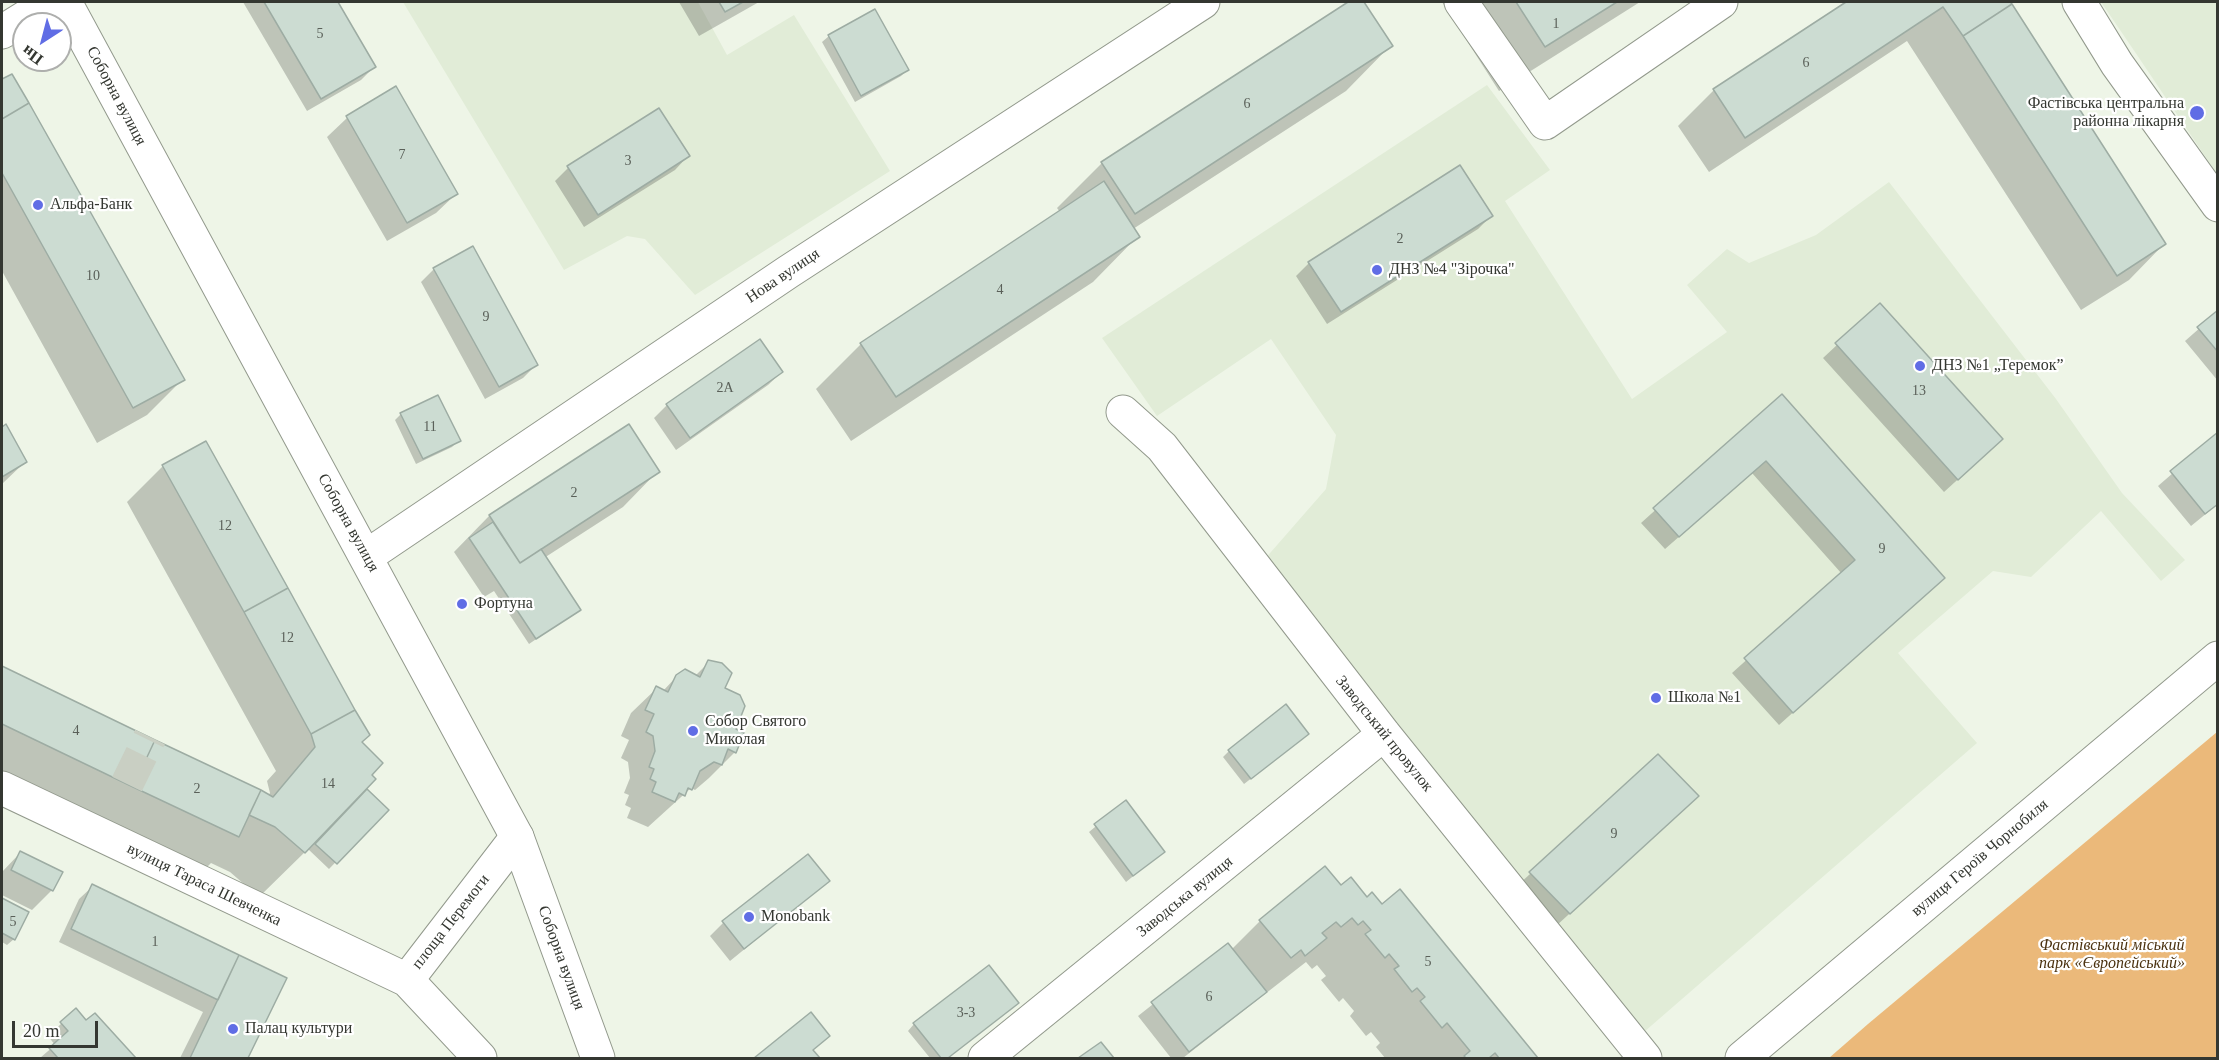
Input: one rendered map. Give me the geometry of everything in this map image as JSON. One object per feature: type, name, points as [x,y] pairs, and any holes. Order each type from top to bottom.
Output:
[{"type":"street","points":[[2,32],[50,2]]},
{"type":"street","name":"Соборна вулиця","points":[[65,2],[257,358],[367,556],[517,837],[598,1059]]},
{"type":"street","name":"Нова вулиця","points":[[367,556],[788,272],[1203,2]]},
{"type":"street","points":[[1461,2],[1545,123],[1721,2]]},
{"type":"street","points":[[2079,2],[2117,64],[2217,205]]},
{"type":"street","name":"Заводський провулок","points":[[1123,412],[1162,447],[1384,734],[1645,1059]]},
{"type":"street","name":"вулиця Героїв Чорнобиля","points":[[1742,1059],[2217,658]]},
{"type":"street","name":"Заводська вулиця","points":[[985,1059],[1384,734]]},
{"type":"street","name":"вулиця Тараса Шевченка","points":[[2,788],[407,980]]},
{"type":"street","name":"площа Перемоги","points":[[480,1059],[407,980],[517,837]]},
{"type":"shaded area","points":[[403,2],[698,2],[727,55],[794,15],[890,171],[695,295],[645,239],[627,236],[564,270]]},
{"type":"shaded area","name":"Фастівська центральна районна лікарня","points":[[2101,2],[2217,2],[2217,174],[2135,52]]},
{"type":"shaded area","name":"Школа №1","points":[[1487,85],[1550,170],[1505,201],[1632,399],[1727,332],[1687,285],[1727,249],[1749,263],[1816,235],[1889,182],[2056,399],[2122,493],[2185,560],[2161,581],[2101,511],[2031,577],[1993,571],[1898,653],[1977,743],[1644,1032],[1264,560],[1326,489],[1336,435],[1271,339],[1157,416],[1102,338]]},
{"type":"green space","name":"Фастівський міський парк «Європейський»","points":[[2217,732],[2217,1058],[1829,1058],[1868,1024]]},
{"type":"building","points":[[264,2],[338,2],[376,67],[321,99]]},
{"type":"building","points":[[719,2],[743,2],[725,12]]},
{"type":"building","points":[[1348,2],[1364,2],[1393,46],[1135,214],[1101,162]]},
{"type":"building","points":[[1516,2],[1617,2],[1545,47]]},
{"type":"building","points":[[1846,2],[2010,2],[2012,4],[1963,36],[1943,7],[1745,138],[1713,89]]},
{"type":"building","points":[[2012,4],[2166,244],[2117,276],[1963,36]]},
{"type":"building","points":[[875,9],[909,70],[861,96],[828,35]]},
{"type":"building","points":[[12,74],[29,103],[2,119],[2,79]]},
{"type":"building","points":[[396,86],[458,194],[407,223],[346,116]]},
{"type":"building","points":[[29,103],[185,380],[133,408],[2,173],[2,119]]},
{"type":"building","points":[[659,108],[690,156],[598,215],[567,166]]},
{"type":"building","points":[[1460,165],[1493,216],[1341,312],[1308,262]]},
{"type":"building","points":[[1104,181],[1140,237],[896,397],[860,343]]},
{"type":"building","points":[[473,246],[538,365],[499,387],[433,268]]},
{"type":"building","points":[[1880,303],[2003,439],[1958,480],[1835,343]]},
{"type":"building","points":[[2218,310],[2218,352],[2197,327]]},
{"type":"building","points":[[760,339],[783,372],[690,438],[666,404]]},
{"type":"building","points":[[1782,394],[1945,578],[1793,713],[1744,658],[1855,560],[1766,461],[1679,537],[1653,508]]},
{"type":"building","points":[[438,395],[461,441],[423,459],[400,413]]},
{"type":"building","points":[[6,424],[27,462],[2,477],[2,427]]},
{"type":"building","points":[[629,424],[660,472],[520,563],[489,515]]},
{"type":"building","points":[[2218,432],[2218,504],[2205,514],[2170,471]]},
{"type":"building","points":[[206,441],[288,588],[244,612],[162,465]]},
{"type":"building","points":[[493,522],[520,563],[541,549],[581,610],[536,639],[469,538]]},
{"type":"building","points":[[288,588],[355,710],[311,734],[244,612]]},
{"type":"building","name":"Собор Святого Миколая","points":[[708,660],[722,663],[732,673],[725,688],[740,695],[745,706],[736,729],[744,733],[736,753],[728,749],[722,765],[714,762],[700,771],[692,790],[688,788],[685,796],[679,793],[675,802],[652,792],[656,782],[650,779],[654,769],[649,767],[655,751],[653,736],[646,732],[654,714],[645,710],[656,686],[668,692],[676,675],[685,669],[700,677]]},
{"type":"building","points":[[2,666],[155,740],[133,787],[2,724]]},
{"type":"building","points":[[1286,704],[1309,734],[1251,779],[1228,750]]},
{"type":"building","points":[[355,710],[370,735],[362,742],[383,763],[372,775],[376,779],[305,853],[275,827],[249,815],[261,790],[273,797],[315,747],[311,734]]},
{"type":"building","points":[[155,740],[261,790],[239,837],[133,787]]},
{"type":"building","points":[[1658,754],[1699,796],[1570,914],[1529,872]]},
{"type":"building","points":[[367,789],[389,810],[337,864],[315,844]]},
{"type":"building","points":[[1126,800],[1165,852],[1133,876],[1094,824]]},
{"type":"building","points":[[20,851],[63,872],[53,891],[11,870]]},
{"type":"building","points":[[808,854],[830,881],[744,949],[722,921]]},
{"type":"building","points":[[1325,866],[1341,885],[1351,877],[1367,897],[1372,892],[1382,904],[1400,889],[1538,1058],[1499,1058],[1495,1053],[1489,1058],[1466,1058],[1464,1056],[1470,1051],[1447,1023],[1442,1028],[1420,1001],[1425,997],[1417,988],[1412,992],[1394,969],[1399,966],[1389,954],[1385,958],[1365,934],[1371,930],[1363,921],[1358,925],[1352,918],[1341,927],[1336,922],[1322,933],[1327,938],[1305,956],[1301,950],[1291,958],[1259,920]]},
{"type":"building","points":[[92,884],[239,955],[218,1000],[71,929]]},
{"type":"building","points":[[2,898],[29,912],[15,940],[2,933]]},
{"type":"building","points":[[1228,943],[1267,992],[1189,1052],[1151,1002]]},
{"type":"building","name":"Палац культури","points":[[239,955],[287,978],[248,1058],[190,1058]]},
{"type":"building","points":[[989,965],[1019,1003],[948,1058],[941,1058],[913,1023]]},
{"type":"building","points":[[76,1008],[86,1020],[95,1013],[136,1058],[58,1058],[49,1048],[68,1031],[60,1022]]},
{"type":"building","points":[[811,1012],[830,1036],[813,1050],[820,1058],[754,1058]]},
{"type":"building","points":[[1101,1042],[1114,1058],[1078,1058]]},
{"type":"tunnel","points":[[127,784],[150,737]]},
{"type":"place","name":"Фастівська центральна районна лікарня","points":[[2197,113]]},
{"type":"place","name":"Альфа-Банк","points":[[38,205]]},
{"type":"place","name":"ДНЗ №4 \"Зірочка\"","points":[[1377,270]]},
{"type":"place","name":"ДНЗ №1 „Теремок”","points":[[1920,366]]},
{"type":"place","name":"Фортуна","points":[[462,604]]},
{"type":"place","name":"Школа №1","points":[[1656,698]]},
{"type":"place","name":"Собор Святого Миколая","points":[[693,731]]},
{"type":"place","name":"Monobank","points":[[749,917]]},
{"type":"place","name":"Палац культури","points":[[233,1029]]}]
